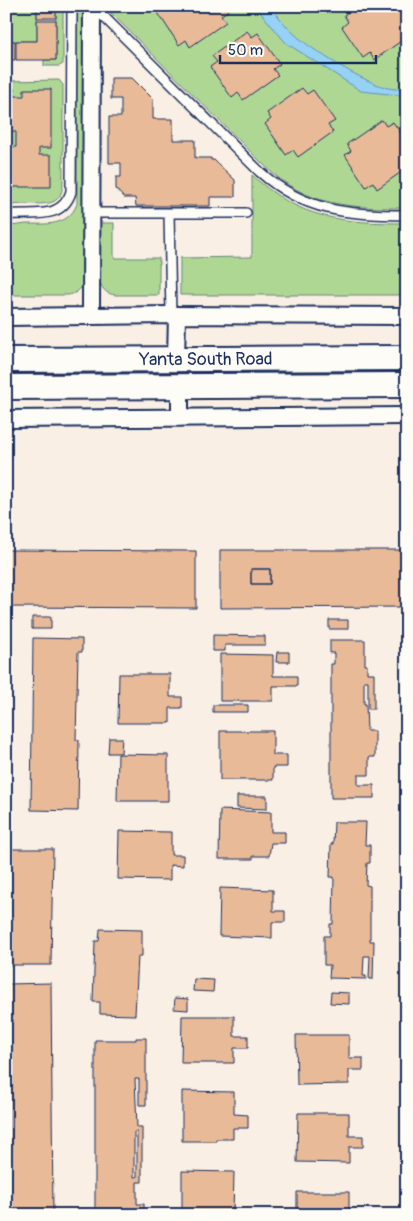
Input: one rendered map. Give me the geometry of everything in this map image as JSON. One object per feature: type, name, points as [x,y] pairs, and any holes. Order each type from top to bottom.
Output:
[{"type":"main road","name":"Yanta South Road","points":[[6,360],[407,358]]},
{"type":"main road","name":"Yanta South Road","points":[[6,386],[407,385]]},
{"type":"street","points":[[91,316],[92,6]]},
{"type":"street","points":[[174,315],[176,359]]},
{"type":"street","points":[[6,317],[174,315],[407,316]]},
{"type":"street","points":[[180,386],[180,418]]},
{"type":"street","points":[[6,419],[407,416]]},
{"type":"lane","points":[[6,215],[55,211],[65,205],[71,192],[72,6]]},
{"type":"lane","points":[[92,6],[260,172],[281,189],[312,205],[342,213],[407,215]]},
{"type":"lane","points":[[91,213],[246,213]]},
{"type":"lane","points":[[169,213],[174,315]]},
{"type":"green space","points":[[6,6],[37,6],[37,41],[6,41]]},
{"type":"green space","points":[[56,6],[63,6],[63,64],[59,66],[44,66],[44,60],[56,60]]},
{"type":"green space","points":[[77,6],[84,6],[83,285],[77,292],[68,295],[6,295],[6,226],[56,223],[68,217],[77,204]]},
{"type":"green space","points":[[104,6],[407,6],[407,208],[349,206],[314,198],[282,180],[266,167]]},
{"type":"green space","points":[[59,80],[63,85],[62,192],[55,201],[50,203],[6,205],[6,81]]},
{"type":"green space","points":[[252,175],[270,190],[288,201],[324,216],[363,222],[407,223],[407,295],[180,295],[180,258],[252,257]]},
{"type":"green space","points":[[99,223],[114,223],[114,258],[159,258],[159,295],[116,295],[104,290],[99,278]]},
{"type":"water","points":[[255,6],[271,6],[299,38],[318,52],[359,76],[385,87],[395,89],[407,86],[407,96],[361,91],[286,43]]},
{"type":"building","points":[[37,6],[56,6],[56,18],[37,18]]},
{"type":"building","points":[[162,6],[224,6],[228,11],[221,15],[226,22],[190,47],[186,40],[179,45],[158,13],[164,9]]},
{"type":"building","points":[[357,6],[400,6],[407,17],[407,28],[405,28],[407,37],[374,60],[370,53],[363,58],[342,27],[348,22],[344,15]]},
{"type":"building","points":[[37,20],[56,20],[56,60],[16,60],[16,41],[37,41]]},
{"type":"building","points":[[247,31],[252,37],[258,33],[280,64],[273,69],[278,75],[243,100],[238,93],[232,98],[210,67],[217,62],[212,56]]},
{"type":"building","points":[[6,41],[15,41],[15,60],[6,60]]},
{"type":"building","points":[[111,78],[132,78],[153,99],[153,119],[173,119],[173,140],[195,140],[195,158],[211,158],[235,180],[235,197],[210,197],[210,206],[136,206],[135,198],[124,198],[116,189],[116,177],[121,177],[121,163],[109,163],[109,117],[121,117],[121,99],[111,99]]},
{"type":"building","points":[[302,88],[307,94],[313,90],[335,121],[328,125],[333,132],[298,157],[293,150],[286,155],[265,124],[271,119],[267,113]]},
{"type":"building","points":[[6,89],[14,89],[14,96],[24,96],[24,89],[51,89],[51,148],[39,148],[39,155],[51,155],[51,187],[6,187],[6,147],[16,147],[16,132],[6,130]]},
{"type":"building","points":[[382,120],[386,126],[393,122],[407,142],[407,168],[377,189],[373,182],[366,187],[345,155],[351,151],[347,144]]},
{"type":"building","points":[[6,550],[196,551],[196,608],[6,607]]},
{"type":"building","points":[[220,550],[407,550],[407,607],[220,608]],"holes":[[[251,569],[270,569],[270,584],[251,584]]]},
{"type":"building","points":[[251,569],[270,569],[270,584],[251,584]]},
{"type":"building","points":[[32,617],[51,617],[51,629],[32,629]]},
{"type":"building","points":[[329,620],[348,620],[348,629],[329,629]]},
{"type":"building","points":[[213,635],[265,636],[265,645],[225,645],[225,651],[213,651]]},
{"type":"building","points":[[33,638],[82,639],[82,652],[78,652],[76,740],[79,740],[78,811],[31,810]]},
{"type":"building","points":[[330,640],[365,640],[365,665],[367,665],[367,673],[374,673],[374,709],[368,709],[368,681],[364,681],[364,704],[366,704],[367,731],[375,731],[375,757],[369,757],[369,775],[358,775],[358,785],[374,785],[374,798],[331,798],[331,664],[334,664],[334,653],[330,653]]},
{"type":"building","points":[[277,652],[289,652],[289,662],[276,662]]},
{"type":"building","points":[[220,654],[273,655],[273,676],[297,676],[297,686],[273,686],[273,701],[220,701]]},
{"type":"building","points":[[119,674],[170,674],[170,697],[182,697],[182,708],[170,708],[170,723],[118,723]]},
{"type":"building","points":[[213,705],[248,705],[248,712],[213,712]]},
{"type":"building","points":[[220,731],[273,731],[273,755],[287,755],[287,767],[273,767],[273,780],[220,780]]},
{"type":"building","points":[[109,738],[122,738],[121,753],[108,753]]},
{"type":"building","points":[[118,754],[168,755],[168,801],[117,801]]},
{"type":"building","points":[[237,796],[267,796],[267,809],[237,808]]},
{"type":"building","points":[[220,810],[271,812],[271,832],[285,832],[285,843],[271,843],[269,856],[253,856],[253,859],[219,859]]},
{"type":"building","points":[[334,822],[366,822],[365,845],[370,845],[370,863],[367,863],[366,885],[370,886],[370,941],[374,941],[373,979],[369,979],[370,956],[364,956],[363,976],[366,976],[366,979],[329,978],[330,965],[324,965],[324,936],[330,936],[330,924],[333,924],[334,877],[330,877]]},
{"type":"building","points":[[119,831],[171,832],[171,855],[183,855],[183,866],[170,865],[170,880],[118,879]]},
{"type":"building","points":[[9,849],[53,849],[51,965],[8,965]]},
{"type":"building","points":[[220,888],[273,890],[273,911],[285,911],[285,922],[272,922],[272,938],[219,936]]},
{"type":"building","points":[[100,929],[142,930],[142,956],[138,956],[135,1015],[100,1014],[100,1002],[93,1002],[95,941],[99,941]]},
{"type":"building","points":[[194,979],[214,980],[213,992],[193,991]]},
{"type":"building","points":[[51,983],[53,1215],[10,1215],[8,984]]},
{"type":"building","points":[[331,992],[349,993],[349,1004],[330,1003]]},
{"type":"building","points":[[175,998],[188,999],[188,1010],[174,1009]]},
{"type":"building","points":[[182,1016],[234,1016],[234,1036],[248,1036],[248,1048],[234,1048],[234,1063],[181,1063]]},
{"type":"building","points":[[296,1035],[349,1035],[349,1058],[363,1058],[363,1070],[349,1070],[349,1084],[297,1085]]},
{"type":"building","points":[[136,1038],[146,1038],[146,1105],[139,1105],[139,1079],[135,1079],[137,1127],[142,1127],[142,1182],[137,1182],[137,1204],[144,1204],[144,1215],[95,1215],[95,1040],[136,1040]],"holes":[[[134,1132],[137,1132],[137,1177],[134,1177]]]},
{"type":"building","points":[[405,1086],[407,1086],[407,1215]]},
{"type":"building","points":[[182,1091],[234,1092],[234,1114],[248,1115],[248,1128],[233,1128],[233,1139],[182,1141]]},
{"type":"building","points":[[298,1113],[349,1113],[349,1136],[363,1136],[363,1147],[349,1147],[349,1163],[297,1162]]},
{"type":"building","points":[[182,1171],[234,1172],[233,1215],[182,1215]]},
{"type":"building","points":[[297,1192],[349,1192],[349,1215],[297,1215]]}]
